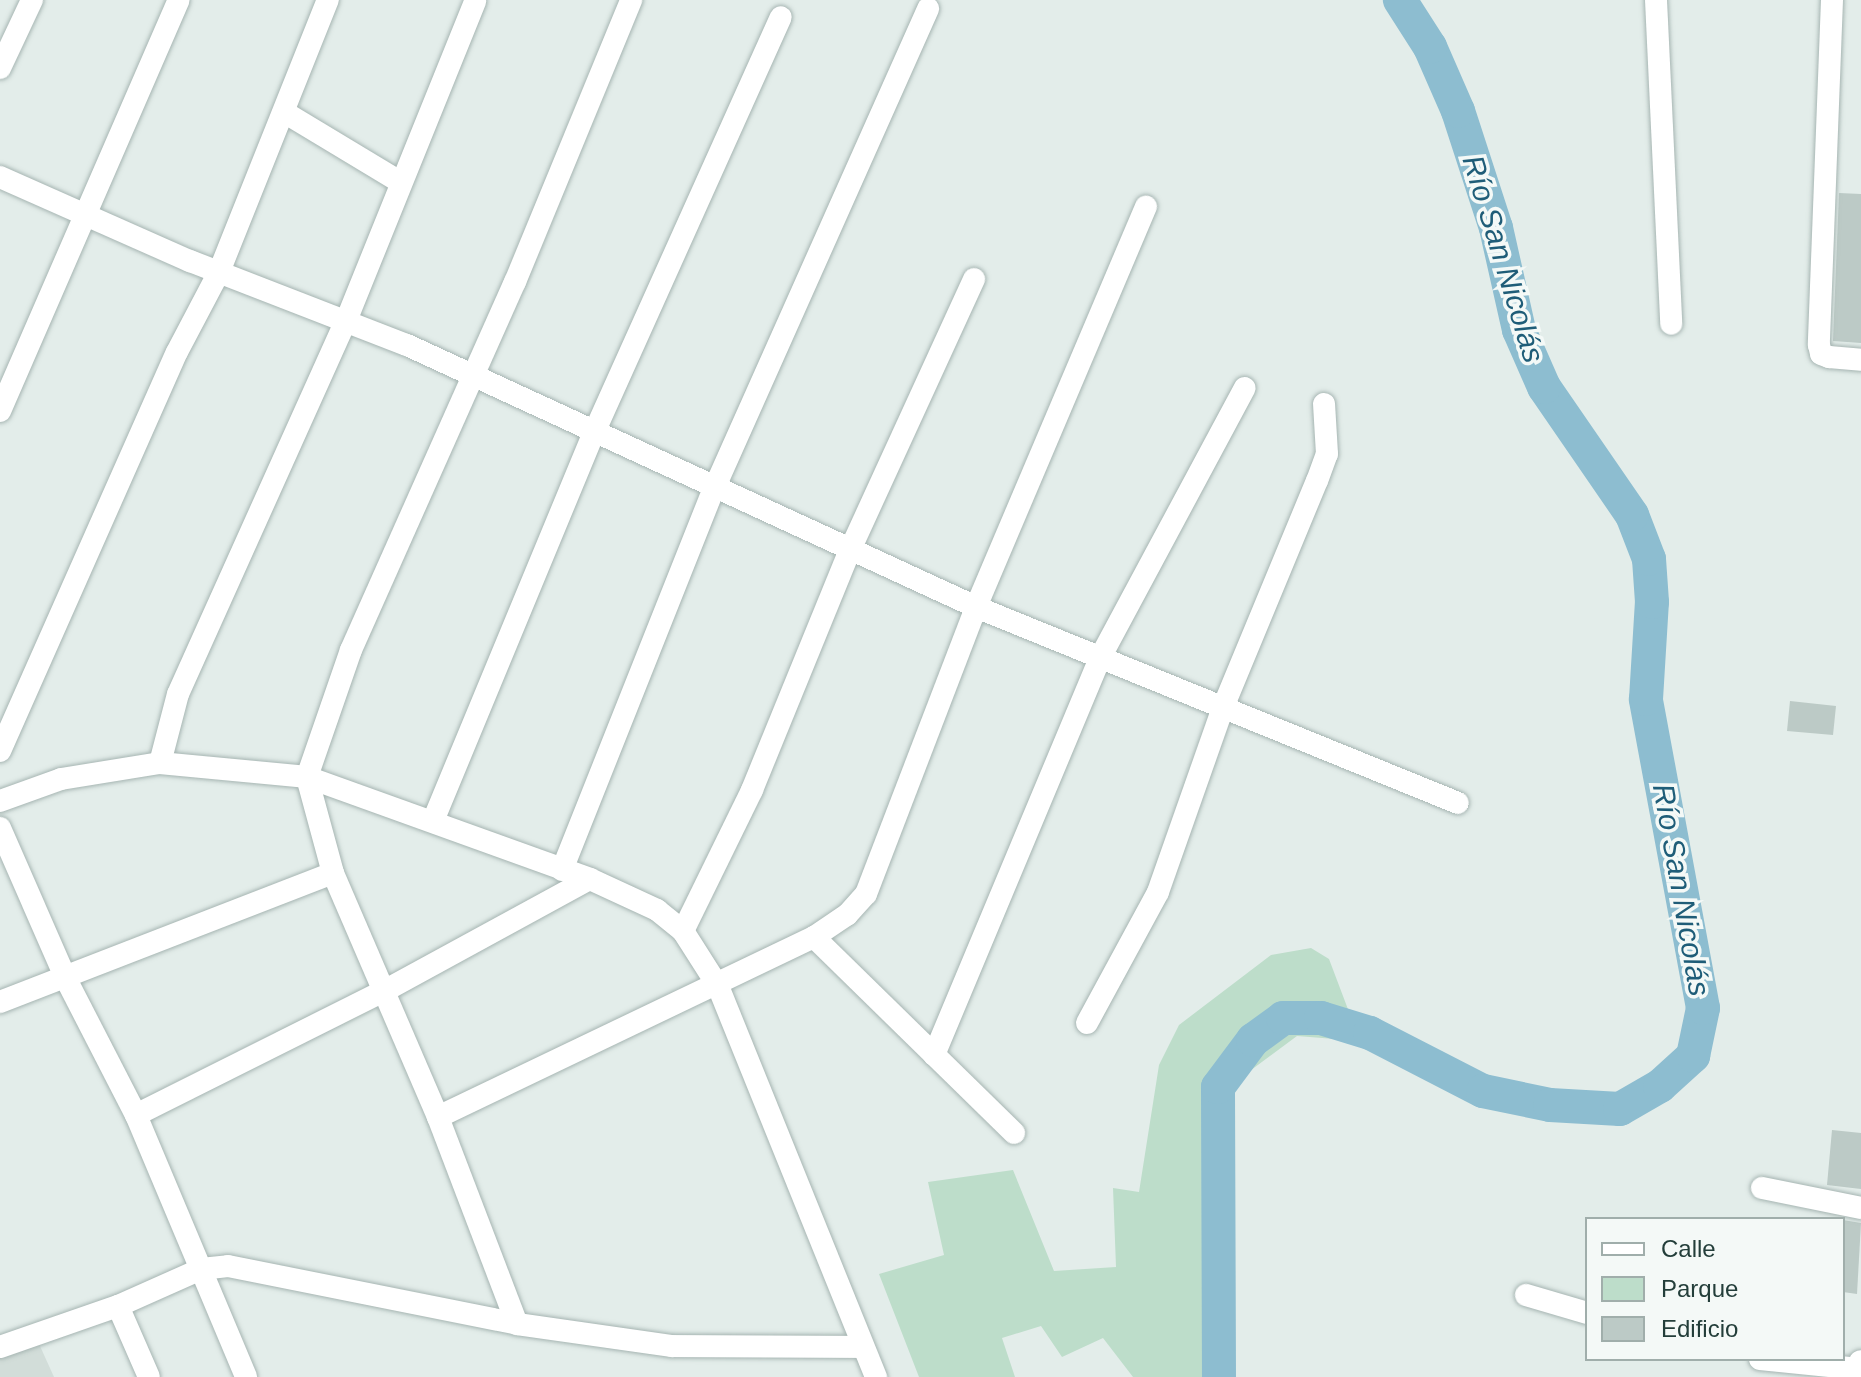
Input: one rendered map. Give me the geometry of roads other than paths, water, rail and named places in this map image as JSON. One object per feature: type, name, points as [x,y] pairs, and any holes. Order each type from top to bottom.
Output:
[{"type":"street","points":[[0,68],[32,0]]},
{"type":"street","points":[[0,411],[179,0]]},
{"type":"street","points":[[0,751],[171,366],[219,272],[328,0]]},
{"type":"street","points":[[517,1324],[438,1117],[386,990],[333,873],[307,777],[351,650],[631,0]]},
{"type":"street","points":[[1656,0],[1671,324]]},
{"type":"street","points":[[1832,0],[1819,345],[1821,354],[1829,357],[1861,360]]},
{"type":"street","points":[[160,763],[178,694],[346,321],[475,1]]},
{"type":"street","points":[[562,870],[714,489],[928,9]]},
{"type":"street","points":[[433,821],[593,435],[781,17]]},
{"type":"street","points":[[284,112],[400,182]]},
{"type":"street","points":[[0,177],[471,376],[593,435],[976,607],[1224,705],[1458,803]]},
{"type":"street","points":[[438,1117],[718,986],[814,937],[847,915],[878,870],[976,607],[1146,207]]},
{"type":"street","points":[[683,931],[752,790],[850,550],[974,279]]},
{"type":"street","points":[[934,1055],[1101,656],[1245,388]]},
{"type":"street","points":[[1087,1023],[1158,892],[1224,705],[1323,465],[1324,404]]},
{"type":"street","points":[[0,801],[61,779],[160,763],[307,777],[590,879],[657,910],[683,931],[718,986],[876,1377]]},
{"type":"street","points":[[0,828],[65,977],[136,1115],[246,1377]]},
{"type":"street","points":[[0,1002],[333,873]]},
{"type":"street","points":[[136,1115],[386,990],[590,879]]},
{"type":"street","points":[[814,937],[1014,1133]]},
{"type":"street","points":[[1762,1188],[1861,1208]]},
{"type":"street","points":[[0,1347],[118,1306],[201,1269],[228,1266],[517,1324],[672,1346],[863,1347]]},
{"type":"street","points":[[1526,1295],[1585,1312]]},
{"type":"street","points":[[118,1306],[149,1377]]},
{"type":"street","points":[[1780,1361],[1860,1369]]},
{"type":"waterway","name":"Río San Nicolás","points":[[1219,1377],[1218,1087],[1253,1040],[1283,1018],[1321,1018],[1370,1033],[1483,1091],[1550,1105],[1620,1109],[1660,1086],[1693,1056],[1703,1008],[1646,699],[1652,602],[1649,559],[1632,515],[1544,387],[1519,330],[1496,228],[1458,111],[1430,47],[1400,0]]}]
